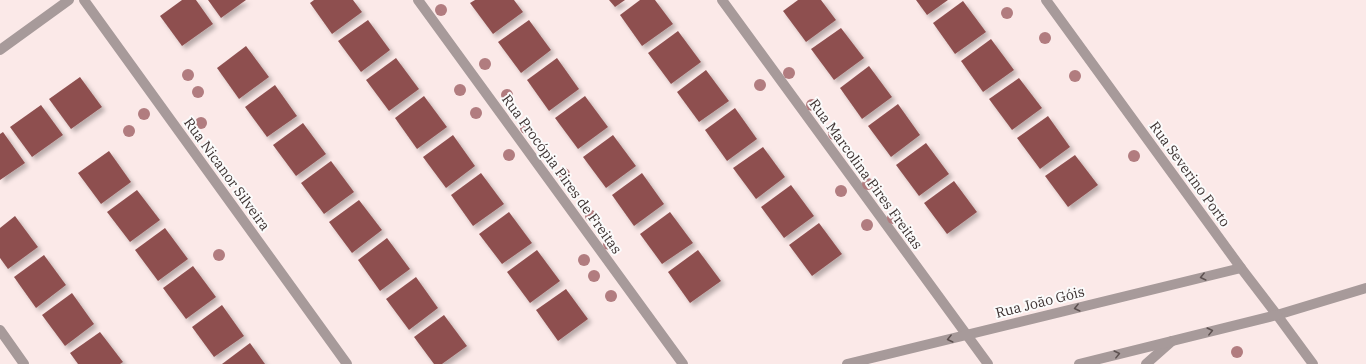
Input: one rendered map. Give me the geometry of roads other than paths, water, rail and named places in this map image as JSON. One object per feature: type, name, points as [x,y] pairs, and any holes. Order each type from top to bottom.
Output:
[{"type":"street","points":[[0,50],[68,0]]},
{"type":"street","name":"Rua Nicanor Silveira","points":[[84,0],[347,364]]},
{"type":"street","name":"Rua Procópia Pires de Freitas","points":[[418,0],[683,364]]},
{"type":"street","name":"Rua Marcolina Pires Freitas","points":[[722,0],[988,364]]},
{"type":"street","name":"Rua Severino Porto","points":[[1046,0],[1241,268],[1313,364]]},
{"type":"street","name":"Rua João Góis","points":[[847,364],[1241,268]]},
{"type":"street","points":[[1079,364],[1277,315],[1366,288]]},
{"type":"street","points":[[0,330],[24,364]]},
{"type":"street","points":[[1146,364],[1172,341]]}]
